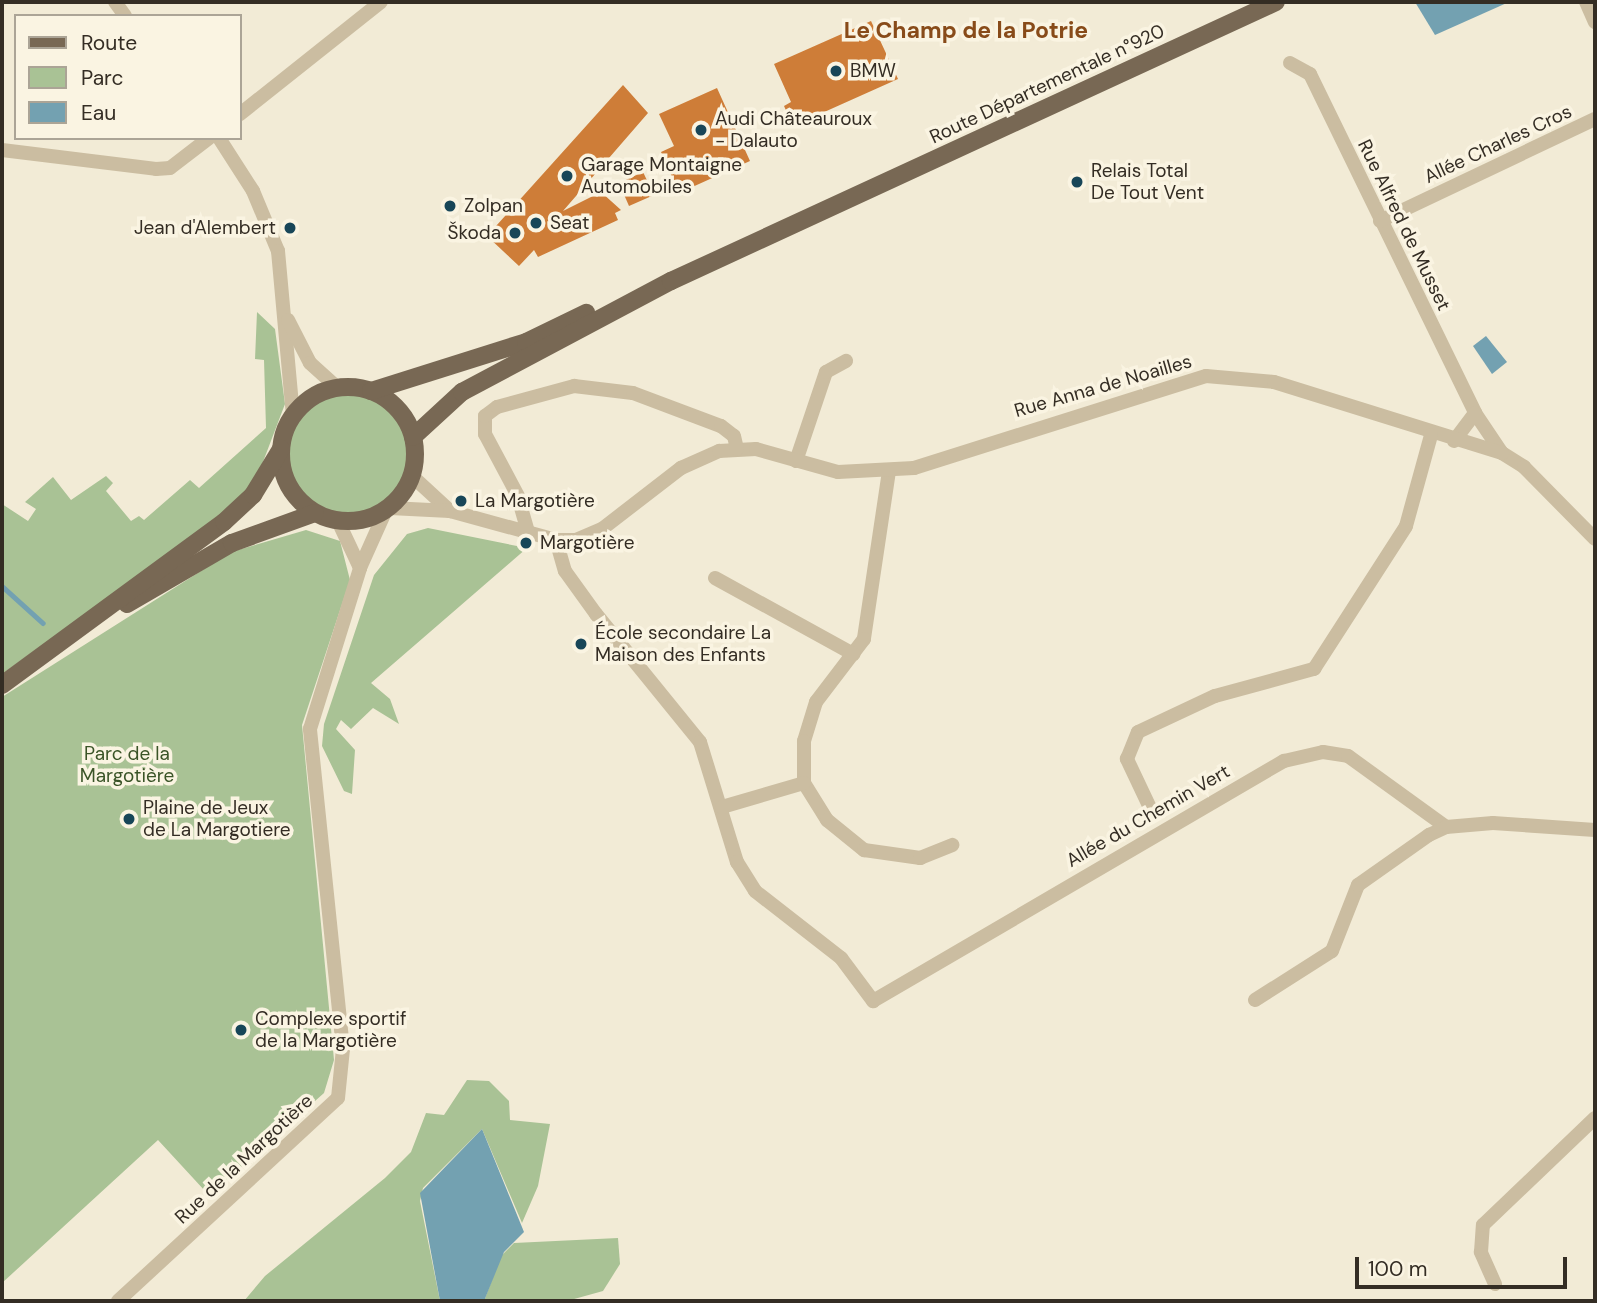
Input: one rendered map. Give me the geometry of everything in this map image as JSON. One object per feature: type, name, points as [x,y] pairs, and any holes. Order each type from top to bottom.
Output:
[{"type":"main road","name":"Route Départementale n°920","points":[[671,281],[1276,2]]},
{"type":"main road","points":[[2,685],[78,632],[223,522],[253,495],[281,449],[293,416],[312,398],[338,388],[371,391],[526,342],[671,281]]},
{"type":"main road","points":[[414,437],[462,392],[671,281]]},
{"type":"main road","points":[[281,449],[289,486],[315,513],[338,521],[363,520],[388,509],[412,476],[414,437],[398,409],[371,391]]},
{"type":"main road","points":[[78,632],[232,543],[315,513]]},
{"type":"street","points":[[242,112],[381,2]]},
{"type":"street","points":[[1586,2],[1595,22]]},
{"type":"street","name":"Rue Alfred de Musset","points":[[1290,63],[1310,74],[1475,413],[1502,453],[1524,467],[1595,538]]},
{"type":"street","name":"Allée Charles Cros","points":[[1380,221],[1595,119]]},
{"type":"street","points":[[2,150],[156,169],[170,168],[206,140]]},
{"type":"street","points":[[220,140],[253,191],[278,251],[287,319],[293,416]]},
{"type":"street","points":[[287,319],[310,363],[338,388]]},
{"type":"street","points":[[796,461],[826,372],[846,361]]},
{"type":"street","name":"Rue Anna de Noailles","points":[[737,449],[838,472],[889,471],[1206,376],[1274,382],[1431,435],[1502,453]]},
{"type":"street","points":[[388,509],[450,511],[556,540],[576,540],[602,529],[681,468],[737,449],[734,436],[721,426],[633,393],[574,386],[497,407],[485,416],[485,433],[518,496],[528,532]]},
{"type":"street","points":[[1454,441],[1475,413]]},
{"type":"street","points":[[1152,812],[1127,759],[1138,732],[1215,696],[1314,669],[1406,526],[1431,435]]},
{"type":"street","points":[[889,471],[867,624],[853,654],[816,702],[807,724],[804,783],[827,820],[864,850],[920,858],[953,845]]},
{"type":"street","points":[[412,476],[450,511]]},
{"type":"street","name":"Rue de la Margotière","points":[[118,1301],[338,1098],[345,1066],[310,729],[360,568],[388,509]]},
{"type":"street","points":[[338,521],[360,568]]},
{"type":"street","points":[[556,540],[556,552],[581,593],[700,742],[722,807],[804,783]]},
{"type":"street","points":[[715,578],[853,654]]},
{"type":"street","name":"Allée du Chemin Vert","points":[[722,807],[742,872],[781,913],[850,966],[873,1001],[1284,761],[1322,752],[1348,756],[1446,827]]},
{"type":"street","points":[[1255,999],[1332,951],[1349,903],[1365,878],[1446,827],[1514,823],[1595,830]]},
{"type":"street","points":[[1495,1284],[1481,1252],[1483,1225],[1595,1118]]},
{"type":"green space","points":[[257,312],[275,329],[285,404],[253,488],[216,521],[2,674],[2,504],[28,521],[36,509],[25,502],[53,477],[71,500],[106,476],[113,483],[106,491],[131,521],[139,516],[144,520],[190,480],[199,488],[266,428],[264,360],[255,359]]},
{"type":"green space","points":[[348,387],[374,392],[395,407],[410,428],[415,454],[410,480],[395,501],[374,516],[348,521],[322,516],[301,501],[286,480],[281,454],[286,428],[301,407],[322,392]]},
{"type":"green space","points":[[428,528],[527,548],[371,683],[390,699],[399,724],[373,708],[351,729],[341,720],[336,729],[355,750],[352,794],[344,791],[322,746],[324,724],[374,575],[407,534]]},
{"type":"green space","name":"Parc de la Margotière","points":[[306,530],[340,541],[350,580],[302,725],[334,1060],[324,1093],[214,1191],[205,1191],[158,1140],[2,1283],[2,697],[231,552]]},
{"type":"green space","points":[[467,1080],[489,1081],[509,1101],[510,1120],[550,1124],[538,1186],[522,1223],[482,1129],[423,1188],[420,1201],[440,1301],[244,1301],[265,1276],[385,1178],[411,1152],[426,1113],[444,1115]]},
{"type":"green space","points":[[618,1238],[620,1264],[603,1291],[567,1301],[484,1301],[501,1256],[514,1243]]},
{"type":"water","points":[[1415,2],[1509,2],[1435,35]]},
{"type":"water","points":[[1486,336],[1507,362],[1492,374],[1473,346]]},
{"type":"water","points":[[482,1129],[524,1232],[504,1252],[484,1301],[440,1301],[420,1193]]},
{"type":"building","name":"BMW","points":[[871,21],[898,79],[793,126],[784,106],[791,102],[774,64]]},
{"type":"building","name":"Garage Montaigne Automobiles","points":[[623,85],[648,113],[563,211],[601,192],[621,210],[615,213],[618,220],[538,257],[534,250],[519,266],[487,236]]},
{"type":"building","name":"Audi Châteauroux - Dalauto","points":[[717,88],[750,161],[679,193],[661,152],[674,146],[659,114]]},
{"type":"building","points":[[643,172],[654,195],[629,206],[619,183]]},
{"type":"waterway","points":[[2,586],[43,623]]},
{"type":"place","name":"BMW","points":[[836,71]]},
{"type":"place","name":"Audi Châteauroux - Dalauto","points":[[701,130]]},
{"type":"place","name":"Garage Montaigne Automobiles","points":[[567,176]]},
{"type":"place","name":"Relais Total De Tout Vent","points":[[1077,182]]},
{"type":"place","name":"Zolpan","points":[[450,206]]},
{"type":"place","name":"Seat","points":[[536,223]]},
{"type":"place","name":"Jean d'Alembert","points":[[290,228]]},
{"type":"place","name":"Škoda","points":[[515,233]]},
{"type":"place","name":"La Margotière","points":[[461,501]]},
{"type":"place","name":"Margotière","points":[[526,543]]},
{"type":"place","name":"École secondaire La Maison des Enfants","points":[[581,644]]},
{"type":"place","name":"Plaine de Jeux de La Margotiere","points":[[129,819]]},
{"type":"place","name":"Complexe sportif de la Margotière","points":[[241,1030]]},
{"type":"district","name":"Le Champ de la Potrie","points":[[966,30]]}]
